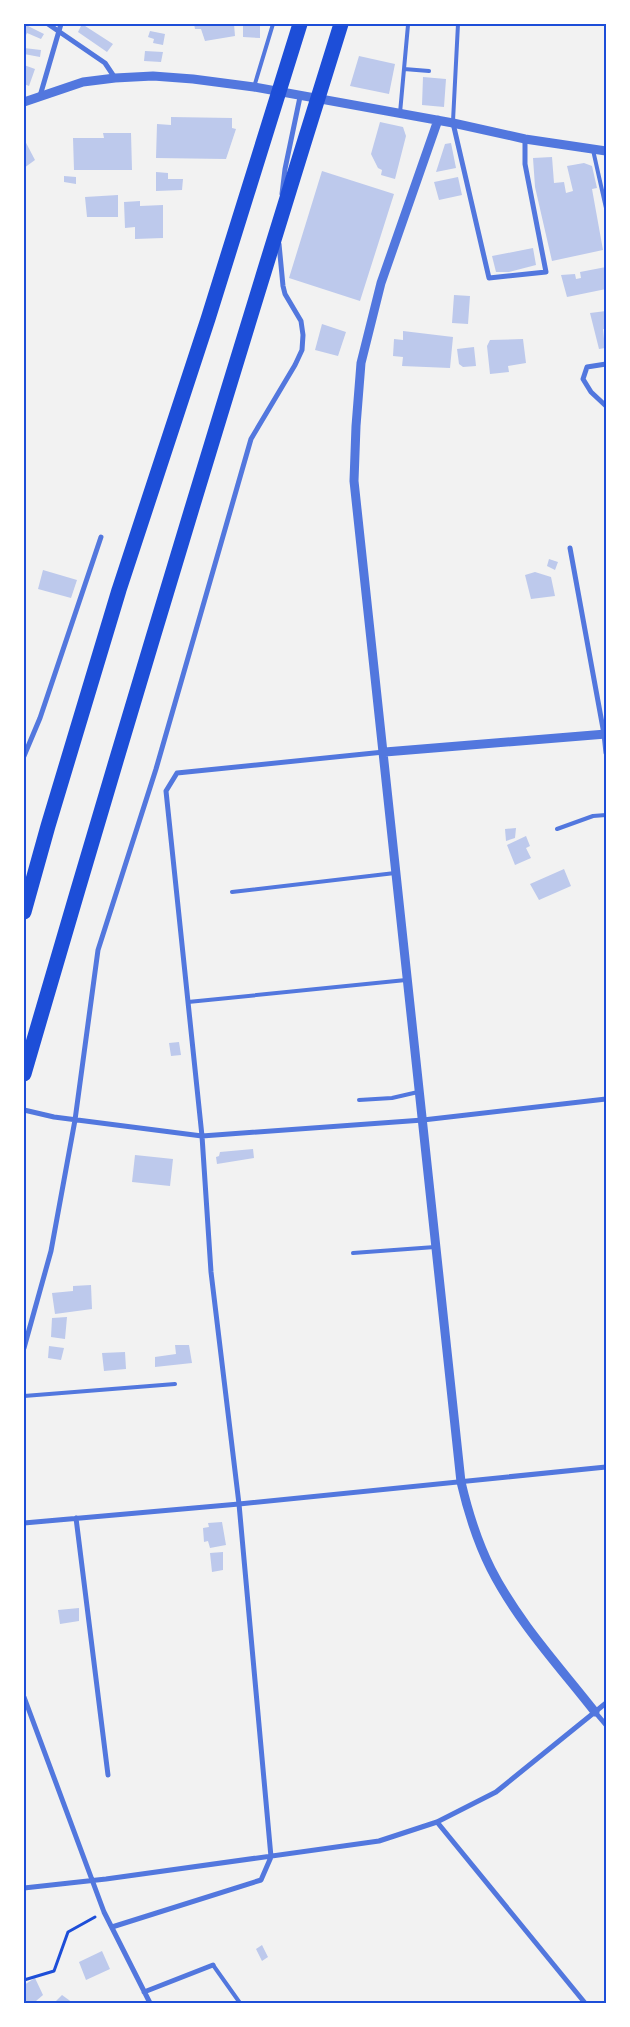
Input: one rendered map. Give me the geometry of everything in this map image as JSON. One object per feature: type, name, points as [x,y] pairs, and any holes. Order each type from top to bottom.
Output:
[{"type":"highway","points":[[24,912],[119,590],[208,319],[300,24]]},
{"type":"highway","points":[[24,1074],[246,329],[341,24]]},
{"type":"street","points":[[48,24],[60,27],[105,63],[114,78]]},
{"type":"street","points":[[40,96],[60,27]]},
{"type":"street","points":[[24,102],[83,82],[153,76],[193,79],[254,87],[300,97],[438,120],[525,139],[606,151]]},
{"type":"street","points":[[24,1348],[51,1252],[75,1120],[98,950],[156,769],[251,439],[302,350],[303,335],[300,321],[285,294],[283,286],[277,230],[285,170],[300,97]]},
{"type":"street","points":[[438,120],[381,283],[361,363],[354,481],[461,1482],[482,1548],[502,1589],[527,1626],[606,1725]]},
{"type":"street","points":[[453,123],[489,278],[546,272],[526,164],[525,139]]},
{"type":"street","points":[[606,364],[587,367],[583,379],[592,392],[606,406]]},
{"type":"street","points":[[24,756],[40,718],[101,537]]},
{"type":"street","points":[[570,548],[605,734],[606,753]]},
{"type":"street","points":[[112,1927],[261,1880],[271,1856],[239,1504],[211,1272],[202,1136],[166,791],[177,773],[384,752],[605,734]]},
{"type":"street","points":[[24,1110],[54,1118],[202,1136],[423,1120],[606,1099]]},
{"type":"street","points":[[24,1522],[239,1504],[606,1467]]},
{"type":"street","points":[[76,1518],[108,1775]]},
{"type":"street","points":[[24,1698],[104,1912],[150,2003]]},
{"type":"street","points":[[24,1888],[75,1883],[379,1841],[437,1822],[496,1792],[606,1703]]},
{"type":"street","points":[[437,1822],[585,2003]]},
{"type":"street","points":[[144,1992],[213,1966]]},
{"type":"lane","points":[[254,87],[273,24]]},
{"type":"lane","points":[[453,123],[458,24]]},
{"type":"lane","points":[[400,113],[408,25]]},
{"type":"lane","points":[[404,69],[429,71]]},
{"type":"lane","points":[[593,149],[606,208]]},
{"type":"lane","points":[[557,829],[593,816],[606,815]]},
{"type":"lane","points":[[232,892],[397,872]]},
{"type":"lane","points":[[188,1002],[408,980]]},
{"type":"lane","points":[[359,1100],[392,1098],[420,1092]]},
{"type":"lane","points":[[353,1253],[435,1247]]},
{"type":"lane","points":[[24,1396],[175,1384]]},
{"type":"lane","points":[[213,1966],[240,2003]]},
{"type":"path","points":[[24,1980],[54,1971],[68,1932],[104,1912]]},
{"type":"building","points":[[24,24],[44,34],[41,39],[27,33],[24,39]]},
{"type":"building","points":[[82,24],[113,44],[107,52],[78,32]]},
{"type":"building","points":[[194,24],[234,24],[235,36],[205,41],[201,29],[195,29]]},
{"type":"building","points":[[243,24],[260,24],[260,38],[243,37]]},
{"type":"building","points":[[150,31],[165,34],[163,45],[153,43],[154,39],[148,37]]},
{"type":"building","points":[[24,48],[41,50],[40,57],[24,54]]},
{"type":"building","points":[[145,51],[163,52],[161,62],[144,61]]},
{"type":"building","points":[[359,56],[395,64],[389,94],[350,86]]},
{"type":"building","points":[[24,65],[35,69],[29,86],[24,84]]},
{"type":"building","points":[[423,77],[446,79],[444,107],[422,105]]},
{"type":"building","points":[[171,117],[232,118],[232,128],[236,129],[226,159],[156,158],[157,124],[171,125]]},
{"type":"building","points":[[380,122],[403,127],[406,136],[395,179],[381,175],[382,170],[378,168],[371,154]]},
{"type":"building","points":[[103,133],[131,133],[132,170],[74,170],[73,138],[104,138]]},
{"type":"building","points":[[24,139],[35,160],[24,168]]},
{"type":"building","points":[[451,143],[456,168],[436,172],[445,144]]},
{"type":"building","points":[[552,157],[554,183],[564,182],[566,193],[573,191],[567,166],[584,163],[592,166],[597,188],[592,189],[603,250],[552,261],[535,187],[533,158]]},
{"type":"building","points":[[322,171],[394,194],[360,301],[289,278]]},
{"type":"building","points":[[156,172],[168,173],[168,179],[183,179],[182,190],[156,191]]},
{"type":"building","points":[[64,176],[76,177],[76,184],[64,182]]},
{"type":"building","points":[[458,177],[462,195],[439,200],[434,182]]},
{"type":"building","points":[[118,195],[118,217],[87,217],[85,197]]},
{"type":"building","points":[[140,201],[140,206],[163,205],[163,238],[135,239],[135,227],[125,228],[124,202]]},
{"type":"building","points":[[533,248],[536,265],[509,272],[496,272],[492,256]]},
{"type":"building","points":[[606,267],[606,289],[567,297],[561,275],[575,274],[576,279],[581,278],[580,272]]},
{"type":"building","points":[[454,295],[470,296],[468,324],[452,323]]},
{"type":"building","points":[[606,311],[606,329],[603,329],[605,348],[599,349],[590,313]]},
{"type":"building","points":[[322,324],[346,332],[338,356],[315,350]]},
{"type":"building","points":[[403,331],[453,337],[450,368],[402,366],[403,357],[393,356],[394,339],[403,340]]},
{"type":"building","points":[[523,339],[526,363],[508,366],[509,372],[490,374],[487,346],[490,340]]},
{"type":"building","points":[[474,347],[476,366],[463,367],[459,364],[457,349]]},
{"type":"building","points":[[549,559],[558,562],[555,570],[547,566]]},
{"type":"building","points":[[43,570],[77,580],[71,598],[38,589]]},
{"type":"building","points":[[535,572],[551,577],[555,596],[531,599],[525,575]]},
{"type":"building","points":[[516,828],[515,838],[506,841],[505,829]]},
{"type":"building","points":[[526,836],[530,846],[526,848],[531,858],[515,865],[507,845]]},
{"type":"building","points":[[564,869],[571,886],[539,900],[530,884]]},
{"type":"building","points":[[179,1042],[181,1055],[171,1056],[169,1043]]},
{"type":"building","points":[[253,1149],[254,1158],[217,1164],[216,1157],[219,1156],[220,1152]]},
{"type":"building","points":[[135,1155],[173,1159],[170,1186],[132,1182]]},
{"type":"building","points":[[91,1285],[92,1309],[55,1314],[52,1293],[73,1291],[73,1286]]},
{"type":"building","points":[[67,1317],[65,1339],[51,1337],[52,1318]]},
{"type":"building","points":[[175,1345],[189,1345],[192,1363],[155,1367],[155,1357],[176,1354]]},
{"type":"building","points":[[49,1346],[64,1348],[61,1360],[48,1358]]},
{"type":"building","points":[[125,1352],[126,1369],[104,1371],[102,1353]]},
{"type":"building","points":[[222,1522],[226,1545],[210,1548],[208,1541],[204,1542],[203,1528],[209,1527],[208,1523]]},
{"type":"building","points":[[223,1552],[223,1570],[212,1572],[210,1553]]},
{"type":"building","points":[[79,1608],[79,1621],[60,1624],[58,1610]]},
{"type":"building","points":[[262,1945],[268,1957],[262,1961],[256,1949]]},
{"type":"building","points":[[102,1951],[110,1969],[86,1980],[79,1962]]},
{"type":"building","points":[[35,1978],[43,1995],[36,2001],[37,2003],[27,2003],[24,1998],[24,1985]]},
{"type":"building","points":[[62,1995],[73,2003],[54,2003]]}]
